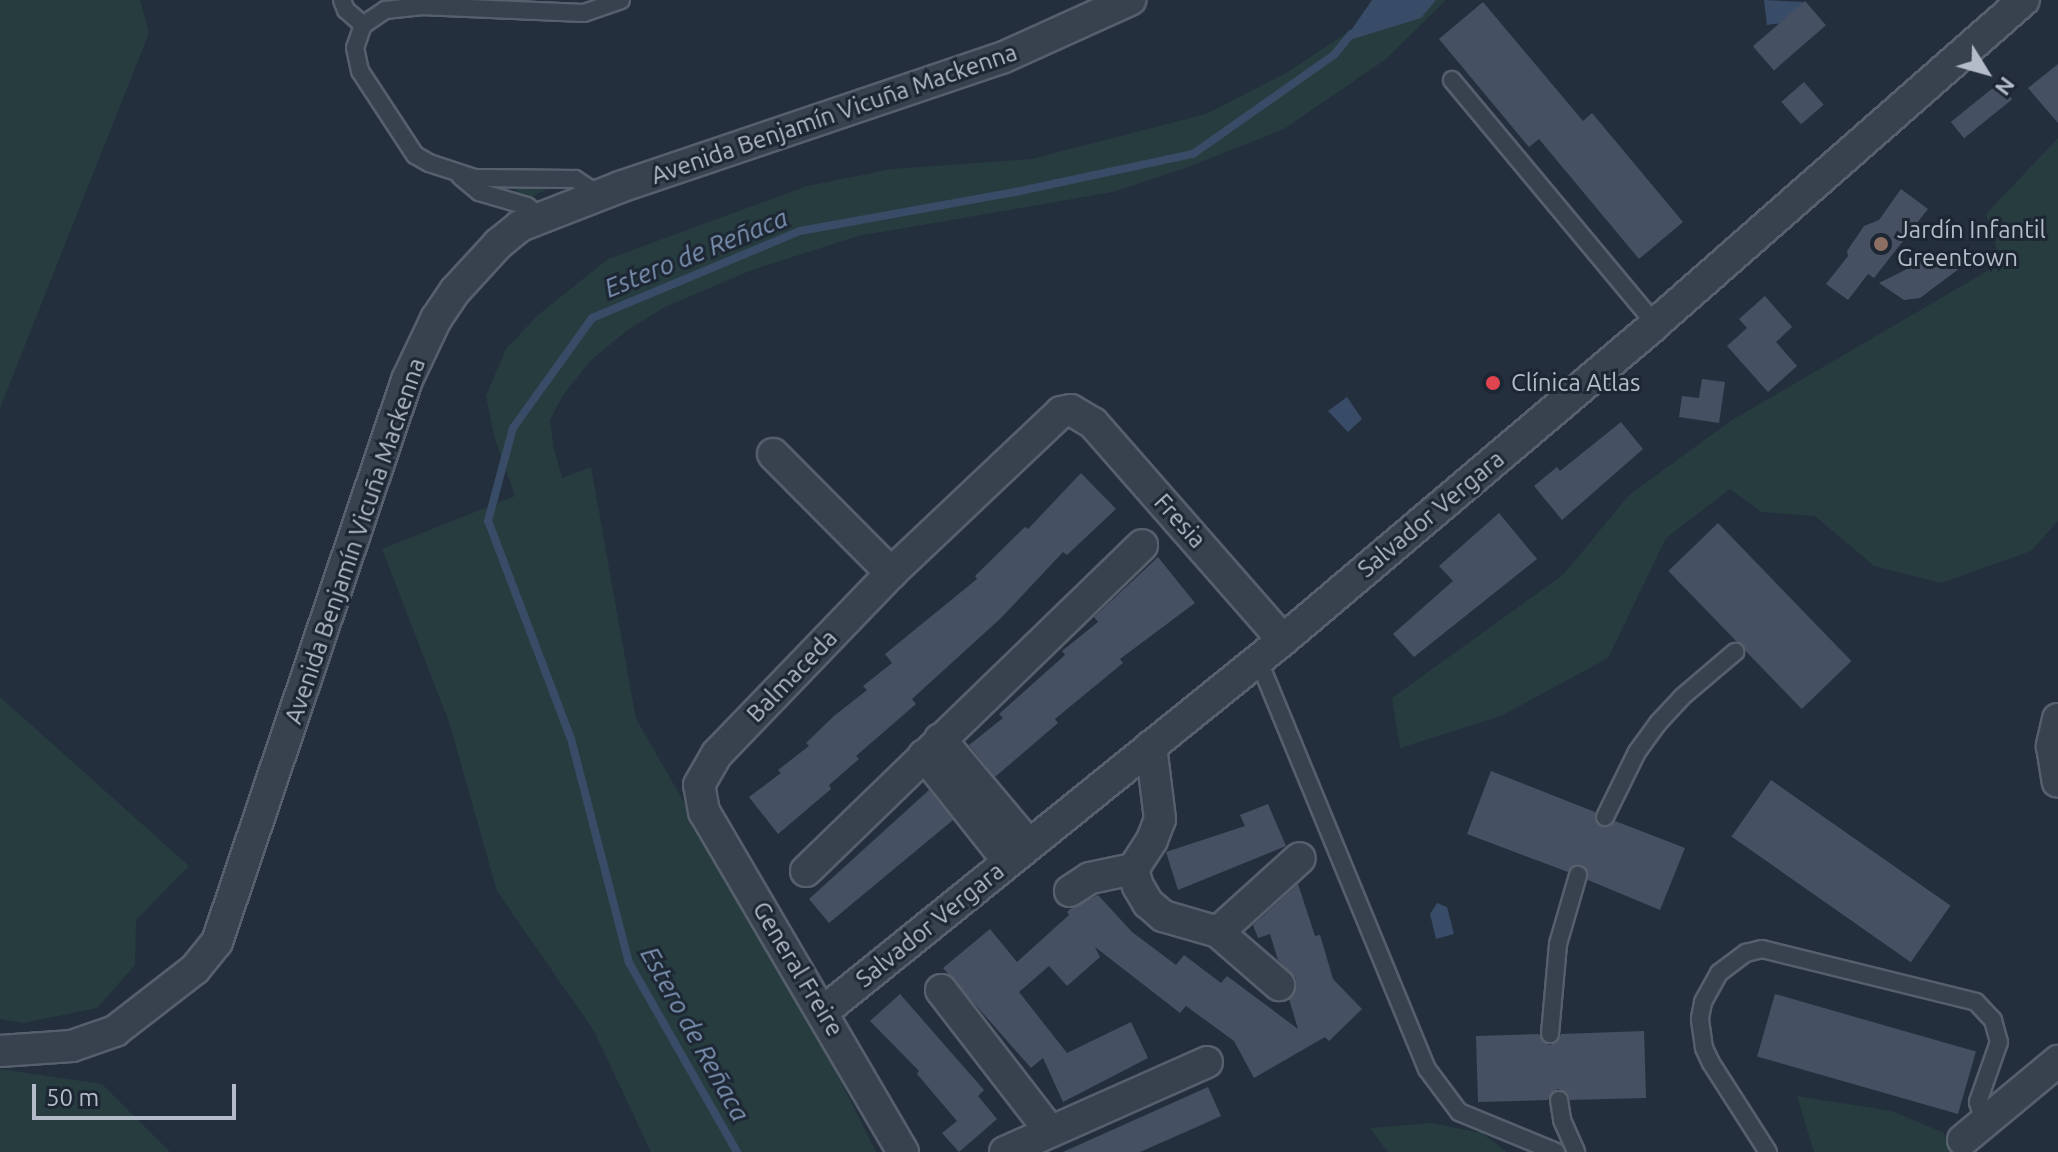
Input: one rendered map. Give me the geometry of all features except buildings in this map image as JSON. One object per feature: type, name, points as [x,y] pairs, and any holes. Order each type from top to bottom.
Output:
[{"type":"street","name":"Avenida Benjamín Vicuña Mackenna","points":[[0,1051],[72,1046],[115,1031],[195,969],[217,942],[420,349],[455,291],[477,265],[520,226],[599,195],[1002,58],[1130,0]]},
{"type":"street","name":"Salvador Vergara","points":[[824,1011],[1283,640],[1655,324],[2024,0]]},
{"type":"street","name":"Fresia","points":[[1071,410],[1093,423],[1283,640]]},
{"type":"street","name":"Balmaceda","points":[[699,785],[717,754],[891,573],[1049,420],[1071,410]]},
{"type":"street","points":[[773,454],[891,573]]},
{"type":"street","points":[[806,871],[1142,545]]},
{"type":"street","points":[[2058,719],[2052,746],[2058,782]]},
{"type":"street","points":[[1070,891],[1090,878],[1133,869],[1152,840],[1160,819],[1151,746]]},
{"type":"street","points":[[932,747],[1019,853]]},
{"type":"street","name":"General Freire","points":[[699,785],[704,812],[824,1011],[903,1152]]},
{"type":"street","points":[[1218,932],[1300,858]]},
{"type":"street","points":[[1133,869],[1148,903],[1163,916],[1218,932],[1279,985]]},
{"type":"street","points":[[941,990],[1050,1131]]},
{"type":"street","points":[[1974,1132],[2058,1061]]},
{"type":"street","points":[[1005,1152],[1207,1062]]},
{"type":"lane","points":[[342,0],[346,10],[363,25]]},
{"type":"lane","points":[[542,218],[527,206],[479,192],[459,175],[415,155],[360,71],[355,48],[363,25],[385,10],[421,6],[584,13],[621,0]]},
{"type":"lane","points":[[1452,80],[1655,324]]},
{"type":"lane","points":[[459,175],[491,179],[575,179],[599,195]]},
{"type":"lane","points":[[1605,817],[1637,752],[1658,723],[1707,673],[1735,652]]},
{"type":"lane","points":[[1258,659],[1427,1069],[1459,1112],[1556,1152]]},
{"type":"lane","points":[[1550,1034],[1558,944],[1578,875]]},
{"type":"lane","points":[[1768,1152],[1711,1063],[1704,1048],[1700,1018],[1703,1002],[1719,973],[1746,953],[1762,949],[1976,1002],[1993,1020],[1999,1042],[1978,1102],[1974,1132]]},
{"type":"lane","points":[[1559,1100],[1565,1128],[1576,1152]]},
{"type":"green space","points":[[0,0],[140,0],[149,33],[0,408]]},
{"type":"green space","points":[[1385,0],[1446,0],[1386,59],[1284,129],[1191,166],[1113,192],[858,236],[752,270],[665,307],[629,329],[591,360],[563,395],[550,420],[554,449],[562,478],[591,467],[636,719],[811,1022],[876,1152],[651,1152],[594,1031],[497,891],[449,722],[382,549],[515,496],[495,439],[486,396],[506,349],[538,315],[608,259],[807,186],[892,169],[1031,159],[1206,114],[1288,72],[1348,32]]},
{"type":"green space","points":[[2058,138],[2058,521],[2031,551],[1941,583],[1874,566],[1815,516],[1761,512],[1730,489],[1666,538],[1608,658],[1501,716],[1400,748],[1392,698],[1564,574],[1629,495],[1732,420],[2001,263],[1986,214]]},
{"type":"green space","points":[[525,184],[556,185],[531,197],[509,195]]},
{"type":"green space","points":[[0,697],[189,866],[136,920],[135,965],[97,1008],[23,1023],[0,1019]]},
{"type":"green space","points":[[0,1069],[102,1084],[170,1152],[0,1152]]},
{"type":"green space","points":[[1797,1096],[1892,1111],[1944,1133],[1949,1152],[1814,1152]]},
{"type":"green space","points":[[1431,1123],[1482,1133],[1507,1152],[1388,1152],[1370,1128]]},
{"type":"water","points":[[1372,0],[1436,0],[1421,18],[1343,42]]},
{"type":"water","points":[[1764,0],[1803,2],[1805,20],[1767,25]]},
{"type":"water","points":[[1347,397],[1362,419],[1348,432],[1328,411]]},
{"type":"water","points":[[1437,903],[1447,907],[1454,934],[1436,939],[1430,914]]},
{"type":"waterway","name":"Estero de Reñaca","points":[[737,1152],[629,963],[571,739],[488,521],[513,428],[592,318],[800,231],[1015,192],[1193,154],[1334,55],[1351,34]]},
{"type":"place","name":"Jardín Infantil Greentown","points":[[1881,244]]},
{"type":"place","name":"Clínica Atlas","points":[[1493,383]]}]
